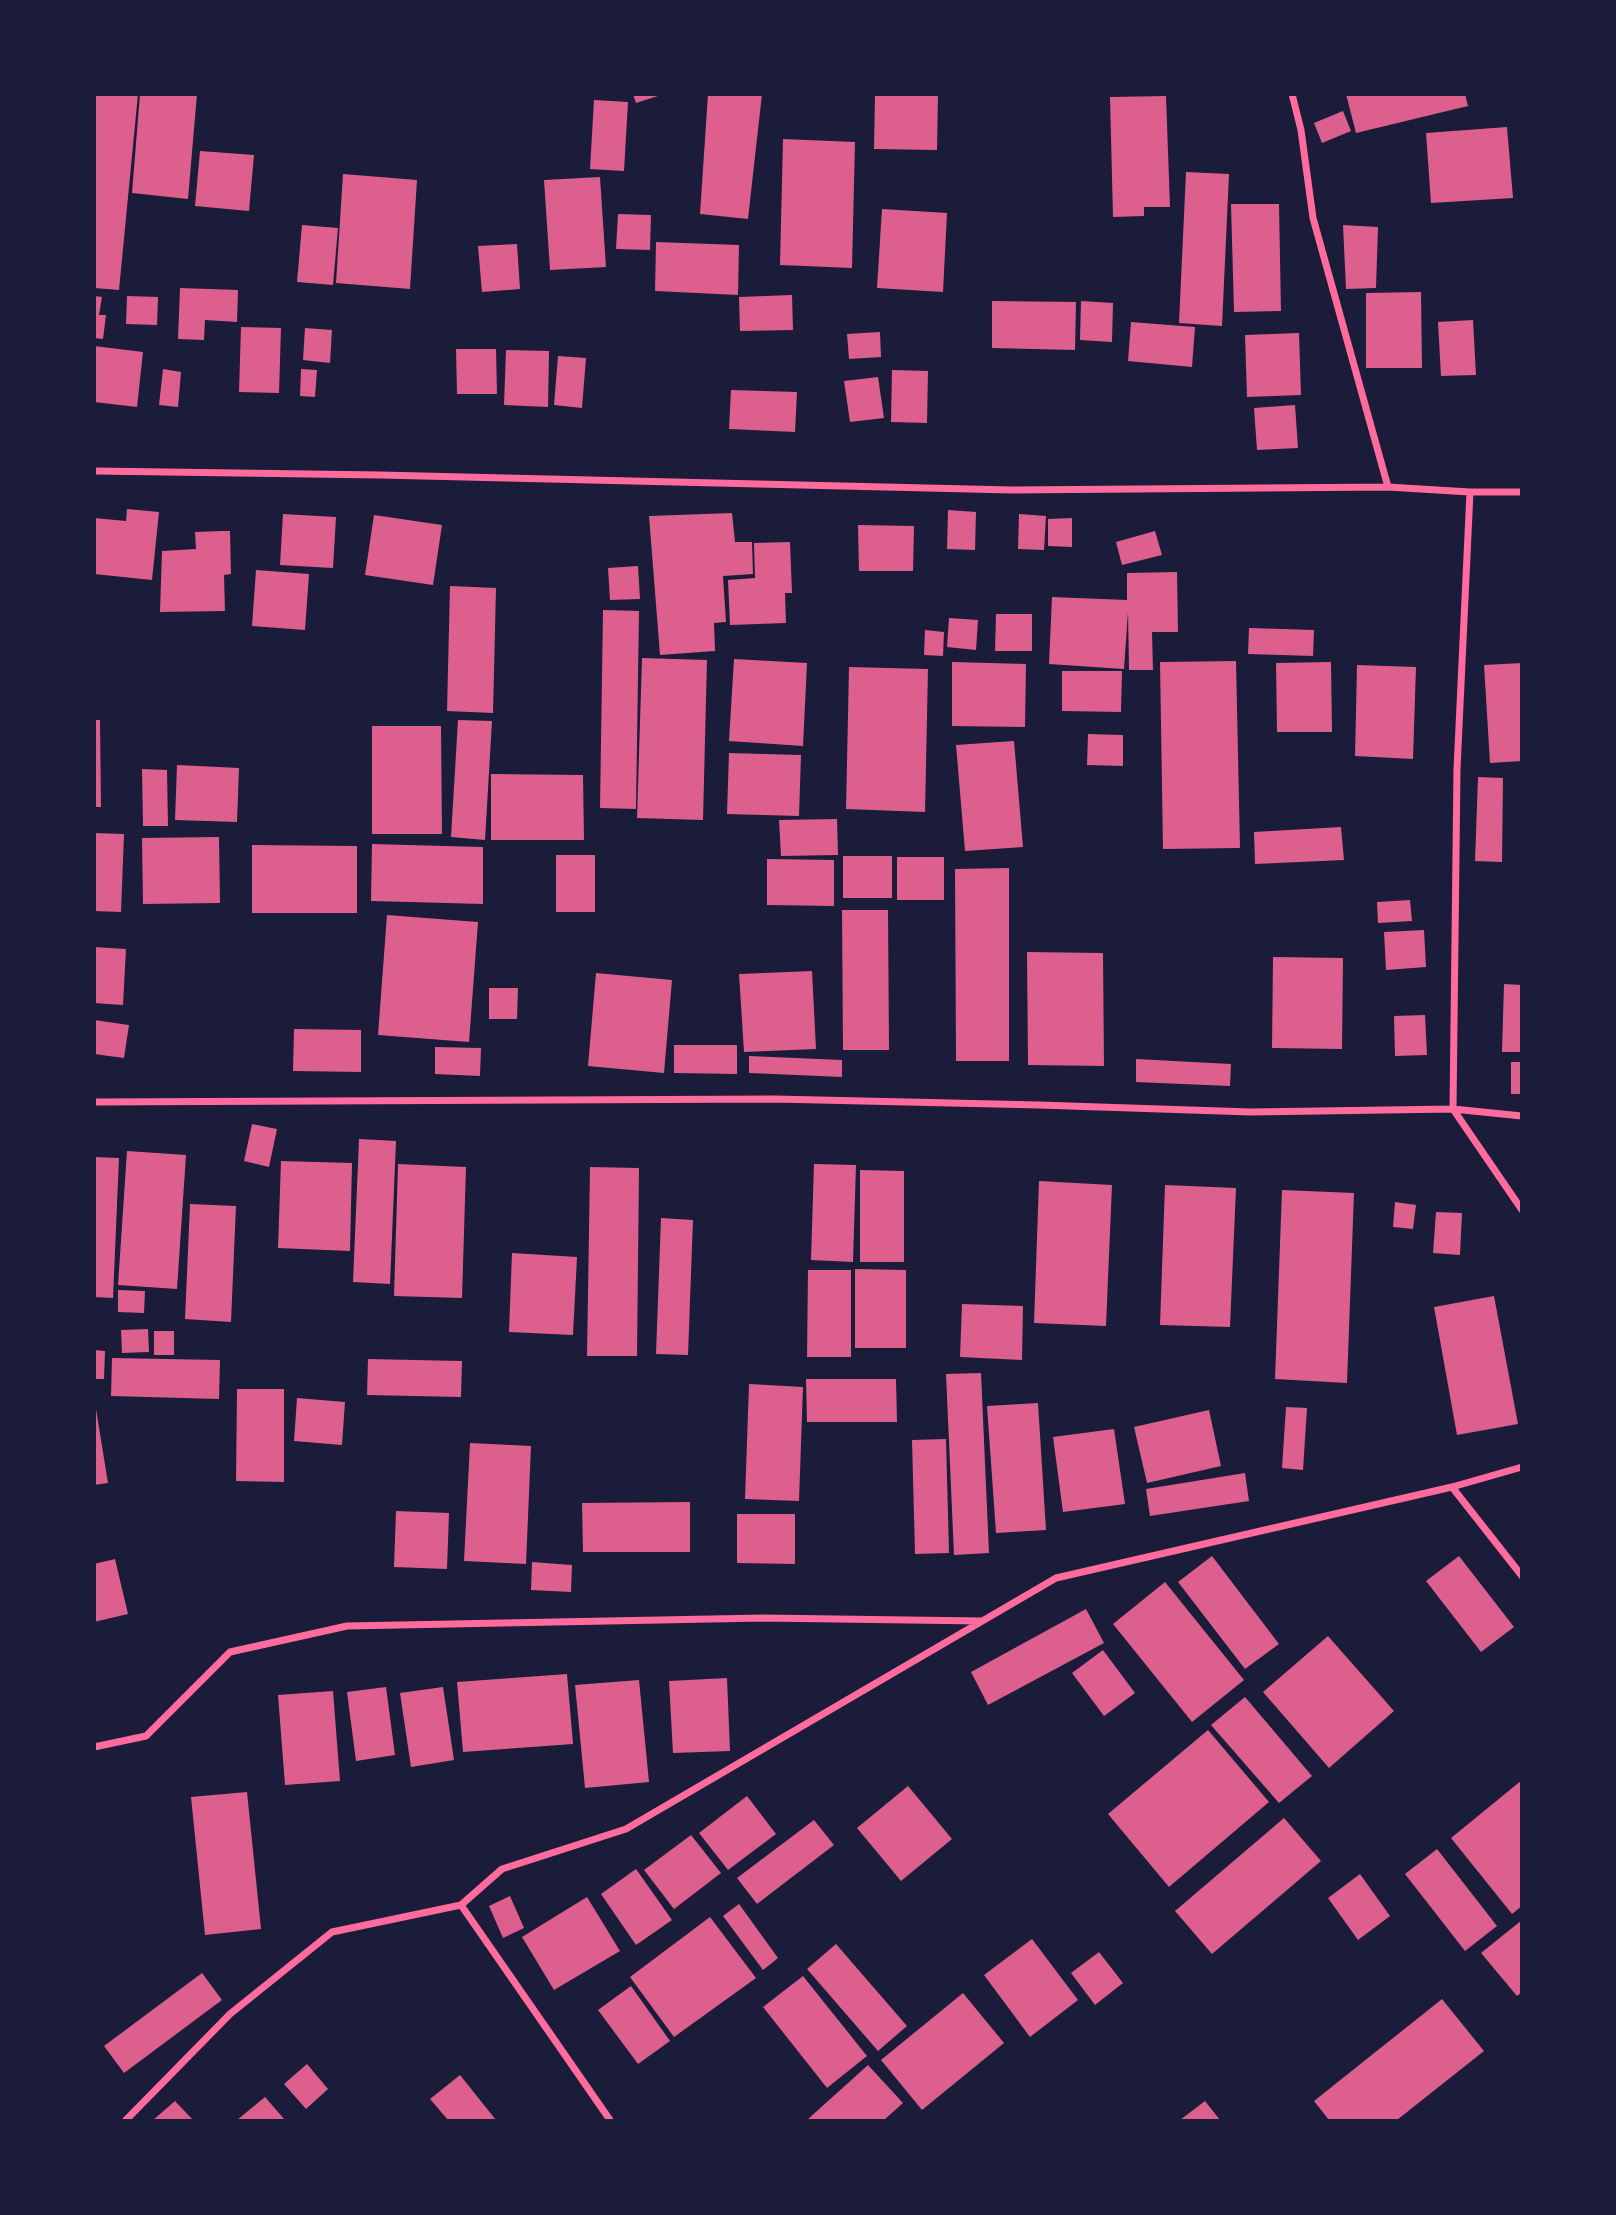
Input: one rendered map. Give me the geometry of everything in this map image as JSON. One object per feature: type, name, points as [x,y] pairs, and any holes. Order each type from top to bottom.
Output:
[{"type":"street","points":[[1292,94],[1301,130],[1313,218],[1388,488]]},
{"type":"street","points":[[94,471],[394,475],[998,490],[1388,488],[1521,492]]},
{"type":"street","points":[[1470,492],[1457,769],[1453,1109],[1521,1210]]},
{"type":"street","points":[[94,1102],[775,1099],[1251,1112],[1453,1109],[1521,1116]]},
{"type":"street","points":[[126,2120],[230,2014],[332,1932],[461,1905],[502,1868],[626,1829],[1056,1578],[1452,1487],[1521,1467]]},
{"type":"street","points":[[1452,1487],[1521,1576]]},
{"type":"street","points":[[94,1747],[146,1736],[230,1652],[346,1626],[763,1618],[981,1621]]},
{"type":"street","points":[[461,1905],[610,2120]]},
{"type":"building","points":[[94,94],[138,94],[119,290],[94,288]]},
{"type":"building","points":[[140,94],[197,94],[188,199],[132,193]]},
{"type":"building","points":[[633,94],[661,94],[661,95],[636,103]]},
{"type":"building","points":[[708,94],[762,94],[748,219],[700,214]]},
{"type":"building","points":[[875,94],[938,94],[937,150],[874,149]]},
{"type":"building","points":[[1346,94],[1465,94],[1468,106],[1356,133]]},
{"type":"building","points":[[1166,96],[1170,207],[1144,207],[1144,216],[1113,217],[1110,97]]},
{"type":"building","points":[[594,100],[628,102],[624,171],[590,169]]},
{"type":"building","points":[[1343,111],[1351,131],[1322,143],[1314,123]]},
{"type":"building","points":[[1507,127],[1513,198],[1431,203],[1426,133]]},
{"type":"building","points":[[783,139],[855,142],[852,268],[780,265]]},
{"type":"building","points":[[200,151],[254,155],[249,211],[195,206]]},
{"type":"building","points":[[1186,172],[1229,174],[1222,326],[1179,323]]},
{"type":"building","points":[[343,174],[417,180],[410,289],[336,283]]},
{"type":"building","points":[[600,177],[606,267],[550,270],[544,180]]},
{"type":"building","points":[[1231,204],[1279,204],[1281,311],[1234,312]]},
{"type":"building","points":[[882,209],[947,213],[943,292],[877,288]]},
{"type":"building","points":[[618,214],[651,215],[650,250],[616,249]]},
{"type":"building","points":[[302,225],[338,228],[333,285],[297,282]]},
{"type":"building","points":[[1343,225],[1378,227],[1376,288],[1346,289]]},
{"type":"building","points":[[656,242],[739,245],[738,295],[655,291]]},
{"type":"building","points":[[517,244],[520,289],[482,292],[478,246]]},
{"type":"building","points":[[180,288],[238,290],[237,322],[205,320],[204,340],[178,339]]},
{"type":"building","points":[[1421,292],[1422,368],[1366,368],[1366,293]]},
{"type":"building","points":[[792,295],[793,330],[740,331],[739,297]]},
{"type":"building","points":[[94,296],[102,297],[99,315],[106,315],[103,339],[94,338]]},
{"type":"building","points":[[127,296],[158,297],[157,325],[126,324]]},
{"type":"building","points":[[992,301],[1076,302],[1075,350],[992,348]]},
{"type":"building","points":[[1081,301],[1113,303],[1112,342],[1080,340]]},
{"type":"building","points":[[1473,320],[1476,375],[1441,376],[1438,322]]},
{"type":"building","points":[[1131,322],[1195,327],[1192,367],[1128,361]]},
{"type":"building","points":[[241,327],[281,328],[279,393],[239,392]]},
{"type":"building","points":[[305,328],[332,330],[330,363],[303,360]]},
{"type":"building","points":[[880,332],[881,357],[849,359],[847,334]]},
{"type":"building","points":[[1299,333],[1301,395],[1247,397],[1245,335]]},
{"type":"building","points":[[94,346],[143,352],[137,407],[94,402]]},
{"type":"building","points":[[456,349],[496,349],[497,394],[457,394]]},
{"type":"building","points":[[506,350],[549,351],[548,407],[504,405]]},
{"type":"building","points":[[558,356],[586,358],[582,408],[554,405]]},
{"type":"building","points":[[163,369],[181,372],[178,407],[159,405]]},
{"type":"building","points":[[301,369],[317,370],[315,397],[300,396]]},
{"type":"building","points":[[892,370],[928,371],[927,423],[891,422]]},
{"type":"building","points":[[878,377],[884,418],[850,422],[844,381]]},
{"type":"building","points":[[731,390],[797,392],[795,432],[729,429]]},
{"type":"building","points":[[1295,405],[1298,448],[1257,450],[1254,408]]},
{"type":"building","points":[[127,509],[159,512],[152,580],[94,574],[94,518],[126,521]]},
{"type":"building","points":[[948,510],[976,512],[975,550],[947,549]]},
{"type":"building","points":[[732,513],[735,542],[752,542],[753,574],[723,576],[726,622],[714,623],[715,651],[660,655],[649,516]]},
{"type":"building","points":[[283,514],[336,517],[333,568],[280,565]]},
{"type":"building","points":[[1019,514],[1046,516],[1044,550],[1018,549]]},
{"type":"building","points":[[374,515],[442,525],[433,585],[365,575]]},
{"type":"building","points":[[1072,518],[1072,547],[1048,546],[1048,519]]},
{"type":"building","points":[[858,525],[914,526],[913,571],[859,571]]},
{"type":"building","points":[[230,531],[231,574],[224,575],[225,611],[160,612],[162,551],[196,549],[195,532]]},
{"type":"building","points":[[1155,531],[1162,555],[1122,565],[1116,542]]},
{"type":"building","points":[[790,542],[792,593],[785,593],[786,623],[730,625],[728,580],[755,578],[754,543]]},
{"type":"building","points":[[638,566],[640,599],[610,600],[608,568]]},
{"type":"building","points":[[256,570],[309,574],[305,630],[252,626]]},
{"type":"building","points":[[1177,572],[1178,632],[1152,632],[1153,670],[1129,670],[1128,612],[1124,669],[1049,664],[1052,597],[1127,600],[1127,573]]},
{"type":"building","points":[[450,586],[496,588],[493,713],[447,711]]},
{"type":"building","points":[[603,610],[639,611],[636,809],[600,808]]},
{"type":"building","points":[[996,614],[1032,614],[1032,651],[995,651]]},
{"type":"building","points":[[949,618],[978,620],[976,650],[947,647]]},
{"type":"building","points":[[1249,628],[1314,630],[1313,656],[1248,654]]},
{"type":"building","points":[[925,630],[944,632],[943,656],[924,655]]},
{"type":"building","points":[[642,658],[707,660],[703,820],[637,818]]},
{"type":"building","points":[[734,659],[807,663],[803,746],[729,741]]},
{"type":"building","points":[[1236,661],[1240,848],[1163,849],[1160,662]]},
{"type":"building","points":[[952,662],[1026,664],[1025,727],[952,726]]},
{"type":"building","points":[[1331,662],[1332,732],[1277,732],[1276,663]]},
{"type":"building","points":[[1522,663],[1522,761],[1490,763],[1484,665]]},
{"type":"building","points":[[1357,665],[1416,667],[1413,759],[1355,756]]},
{"type":"building","points":[[849,667],[928,669],[925,812],[846,809]]},
{"type":"building","points":[[1062,671],[1122,671],[1121,712],[1062,711]]},
{"type":"building","points":[[94,720],[100,720],[101,807],[94,807]]},
{"type":"building","points":[[458,720],[492,721],[485,840],[451,837]]},
{"type":"building","points":[[372,726],[441,726],[442,834],[372,834]]},
{"type":"building","points":[[1088,734],[1123,735],[1123,766],[1087,765]]},
{"type":"building","points":[[1014,741],[1023,847],[965,851],[956,745]]},
{"type":"building","points":[[729,753],[801,755],[799,816],[727,814]]},
{"type":"building","points":[[177,765],[239,768],[237,822],[175,820]]},
{"type":"building","points":[[142,769],[167,770],[168,826],[143,826]]},
{"type":"building","points":[[491,774],[583,775],[584,840],[491,840]]},
{"type":"building","points":[[1478,777],[1503,778],[1502,862],[1475,861]]},
{"type":"building","points":[[837,819],[838,855],[781,856],[779,820]]},
{"type":"building","points":[[1341,827],[1344,860],[1255,864],[1254,832]]},
{"type":"building","points":[[94,833],[124,834],[121,912],[94,911]]},
{"type":"building","points":[[219,837],[220,903],[143,904],[142,838]]},
{"type":"building","points":[[372,844],[483,847],[483,904],[371,901]]},
{"type":"building","points":[[252,845],[357,846],[357,913],[252,913]]},
{"type":"building","points":[[556,855],[595,855],[595,912],[556,912]]},
{"type":"building","points":[[843,856],[892,856],[892,898],[843,898]]},
{"type":"building","points":[[897,857],[944,857],[944,900],[897,900]]},
{"type":"building","points":[[767,859],[834,860],[834,906],[767,905]]},
{"type":"building","points":[[1009,868],[1009,1061],[956,1061],[955,869]]},
{"type":"building","points":[[1410,900],[1412,921],[1378,923],[1377,902]]},
{"type":"building","points":[[842,910],[888,910],[889,1050],[843,1050]]},
{"type":"building","points":[[387,915],[478,922],[469,1042],[378,1035]]},
{"type":"building","points":[[1424,930],[1426,967],[1386,970],[1384,932]]},
{"type":"building","points":[[94,947],[126,949],[123,1005],[94,1003]]},
{"type":"building","points":[[1027,952],[1103,953],[1104,1066],[1028,1065]]},
{"type":"building","points":[[1273,957],[1343,958],[1342,1049],[1272,1048]]},
{"type":"building","points":[[812,971],[816,1049],[744,1052],[739,974]]},
{"type":"building","points":[[596,973],[672,980],[664,1073],[588,1066]]},
{"type":"building","points":[[1504,984],[1522,985],[1522,1052],[1502,1052]]},
{"type":"building","points":[[489,988],[518,988],[517,1019],[489,1019]]},
{"type":"building","points":[[1425,1015],[1427,1055],[1395,1056],[1394,1016]]},
{"type":"building","points":[[94,1020],[129,1025],[124,1058],[94,1054]]},
{"type":"building","points":[[294,1029],[361,1030],[361,1072],[293,1071]]},
{"type":"building","points":[[674,1045],[737,1045],[737,1074],[674,1073]]},
{"type":"building","points":[[435,1047],[481,1048],[480,1076],[435,1074]]},
{"type":"building","points":[[749,1056],[842,1060],[842,1077],[749,1073]]},
{"type":"building","points":[[1136,1059],[1231,1064],[1230,1086],[1136,1082]]},
{"type":"building","points":[[1511,1062],[1522,1062],[1522,1094],[1511,1094]]},
{"type":"building","points":[[252,1124],[277,1129],[269,1167],[244,1161]]},
{"type":"building","points":[[359,1139],[396,1141],[390,1284],[353,1282]]},
{"type":"building","points":[[127,1151],[186,1155],[177,1289],[118,1285]]},
{"type":"building","points":[[94,1157],[119,1158],[113,1298],[94,1297]]},
{"type":"building","points":[[281,1161],[352,1163],[350,1251],[278,1248]]},
{"type":"building","points":[[398,1164],[466,1167],[462,1298],[394,1296]]},
{"type":"building","points":[[814,1164],[856,1165],[853,1262],[811,1260]]},
{"type":"building","points":[[590,1167],[639,1168],[637,1356],[587,1356]]},
{"type":"building","points":[[860,1170],[904,1171],[904,1262],[860,1262]]},
{"type":"building","points":[[1039,1181],[1112,1185],[1106,1326],[1034,1323]]},
{"type":"building","points":[[1165,1185],[1236,1188],[1230,1327],[1160,1325]]},
{"type":"building","points":[[1282,1190],[1354,1193],[1347,1383],[1275,1379]]},
{"type":"building","points":[[1395,1202],[1416,1205],[1413,1229],[1393,1227]]},
{"type":"building","points":[[190,1204],[236,1206],[231,1322],[185,1319]]},
{"type":"building","points":[[1436,1212],[1462,1213],[1460,1255],[1433,1253]]},
{"type":"building","points":[[661,1218],[693,1220],[688,1355],[656,1354]]},
{"type":"building","points":[[512,1253],[577,1257],[573,1335],[509,1332]]},
{"type":"building","points":[[855,1269],[906,1270],[906,1348],[855,1348]]},
{"type":"building","points":[[808,1270],[851,1270],[851,1357],[807,1357]]},
{"type":"building","points":[[118,1290],[145,1291],[144,1313],[118,1312]]},
{"type":"building","points":[[1494,1296],[1518,1424],[1457,1435],[1434,1307]]},
{"type":"building","points":[[962,1304],[1023,1306],[1022,1360],[960,1357]]},
{"type":"building","points":[[148,1329],[149,1352],[122,1353],[121,1330]]},
{"type":"building","points":[[154,1331],[174,1331],[174,1355],[154,1355]]},
{"type":"building","points":[[94,1350],[105,1351],[104,1379],[94,1379]]},
{"type":"building","points":[[112,1358],[220,1360],[219,1399],[111,1396]]},
{"type":"building","points":[[368,1359],[462,1361],[461,1397],[367,1395]]},
{"type":"building","points":[[981,1373],[989,1553],[954,1555],[946,1374]]},
{"type":"building","points":[[806,1379],[896,1379],[897,1422],[807,1422]]},
{"type":"building","points":[[749,1384],[803,1387],[799,1501],[745,1499]]},
{"type":"building","points":[[237,1389],[284,1389],[284,1482],[236,1481]]},
{"type":"building","points":[[297,1398],[345,1402],[342,1445],[294,1441]]},
{"type":"building","points":[[1038,1403],[1046,1530],[996,1533],[987,1406]]},
{"type":"building","points":[[1286,1407],[1307,1408],[1303,1470],[1282,1468]]},
{"type":"building","points":[[96,1409],[108,1483],[94,1485],[94,1410]]},
{"type":"building","points":[[1209,1410],[1221,1466],[1147,1483],[1134,1427]]},
{"type":"building","points":[[1114,1429],[1125,1504],[1063,1512],[1053,1437]]},
{"type":"building","points":[[946,1439],[949,1553],[915,1554],[912,1440]]},
{"type":"building","points":[[470,1443],[531,1446],[526,1564],[464,1561]]},
{"type":"building","points":[[1245,1473],[1249,1501],[1150,1516],[1146,1489]]},
{"type":"building","points":[[690,1502],[690,1552],[583,1552],[582,1503]]},
{"type":"building","points":[[396,1511],[449,1513],[447,1569],[394,1567]]},
{"type":"building","points":[[737,1514],[795,1514],[795,1564],[737,1563]]},
{"type":"building","points":[[1212,1556],[1279,1644],[1245,1669],[1178,1582]]},
{"type":"building","points":[[1459,1556],[1514,1627],[1481,1652],[1426,1581]]},
{"type":"building","points":[[115,1559],[128,1614],[94,1622],[94,1564]]},
{"type":"building","points":[[532,1562],[572,1565],[571,1592],[531,1590]]},
{"type":"building","points":[[1165,1582],[1244,1680],[1192,1722],[1113,1624]]},
{"type":"building","points":[[1086,1609],[1104,1643],[988,1705],[971,1672]]},
{"type":"building","points":[[1328,1636],[1394,1711],[1329,1768],[1263,1692]]},
{"type":"building","points":[[1103,1650],[1135,1693],[1104,1716],[1072,1673]]},
{"type":"building","points":[[567,1674],[573,1744],[463,1752],[457,1682]]},
{"type":"building","points":[[727,1678],[730,1751],[673,1753],[669,1681]]},
{"type":"building","points":[[639,1680],[649,1782],[585,1788],[575,1685]]},
{"type":"building","points":[[386,1687],[395,1755],[356,1761],[347,1692]]},
{"type":"building","points":[[443,1687],[454,1760],[411,1767],[400,1693]]},
{"type":"building","points":[[333,1691],[340,1781],[285,1785],[278,1695]]},
{"type":"building","points":[[1245,1697],[1312,1776],[1279,1803],[1211,1725]]},
{"type":"building","points":[[1208,1730],[1269,1802],[1169,1887],[1108,1814]]},
{"type":"building","points":[[1522,1780],[1522,1906],[1512,1914],[1451,1838]]},
{"type":"building","points":[[908,1786],[952,1839],[901,1881],[857,1828]]},
{"type":"building","points":[[247,1792],[261,1929],[205,1935],[191,1797]]},
{"type":"building","points":[[747,1796],[776,1834],[728,1870],[699,1833]]},
{"type":"building","points":[[1284,1818],[1321,1861],[1212,1954],[1175,1911]]},
{"type":"building","points":[[814,1820],[834,1845],[757,1904],[737,1878]]},
{"type":"building","points":[[691,1835],[721,1873],[674,1909],[644,1870]]},
{"type":"building","points":[[1437,1849],[1497,1926],[1465,1951],[1405,1874]]},
{"type":"building","points":[[636,1869],[672,1920],[636,1945],[601,1894]]},
{"type":"building","points":[[1360,1874],[1390,1916],[1358,1940],[1328,1898]]},
{"type":"building","points":[[510,1896],[524,1928],[503,1938],[489,1906]]},
{"type":"building","points":[[587,1897],[620,1951],[554,1990],[522,1937]]},
{"type":"building","points":[[739,1904],[778,1958],[763,1970],[723,1916]]},
{"type":"building","points":[[710,1917],[756,1978],[674,2037],[630,1977]]},
{"type":"building","points":[[1522,1920],[1522,1992],[1517,1996],[1481,1953]]},
{"type":"building","points":[[1032,1939],[1078,2000],[1030,2037],[984,1975]]},
{"type":"building","points":[[836,1944],[907,2026],[878,2051],[807,1969]]},
{"type":"building","points":[[1099,1952],[1123,1983],[1095,2005],[1071,1973]]},
{"type":"building","points":[[202,1973],[222,2000],[124,2073],[104,2046]]},
{"type":"building","points":[[803,1976],[867,2056],[827,2088],[763,2007]]},
{"type":"building","points":[[631,1986],[670,2041],[638,2064],[598,2010]]},
{"type":"building","points":[[963,1993],[1004,2043],[922,2110],[881,2060]]},
{"type":"building","points":[[1442,1999],[1484,2051],[1397,2120],[1329,2120],[1314,2101]]},
{"type":"building","points":[[307,2064],[328,2089],[306,2109],[284,2084]]},
{"type":"building","points":[[868,2065],[903,2103],[884,2120],[807,2120]]},
{"type":"building","points":[[460,2075],[496,2120],[448,2120],[430,2099]]},
{"type":"building","points":[[265,2097],[285,2120],[237,2120]]},
{"type":"building","points":[[175,2101],[193,2120],[153,2120]]},
{"type":"building","points":[[1205,2101],[1220,2120],[1180,2120]]}]
